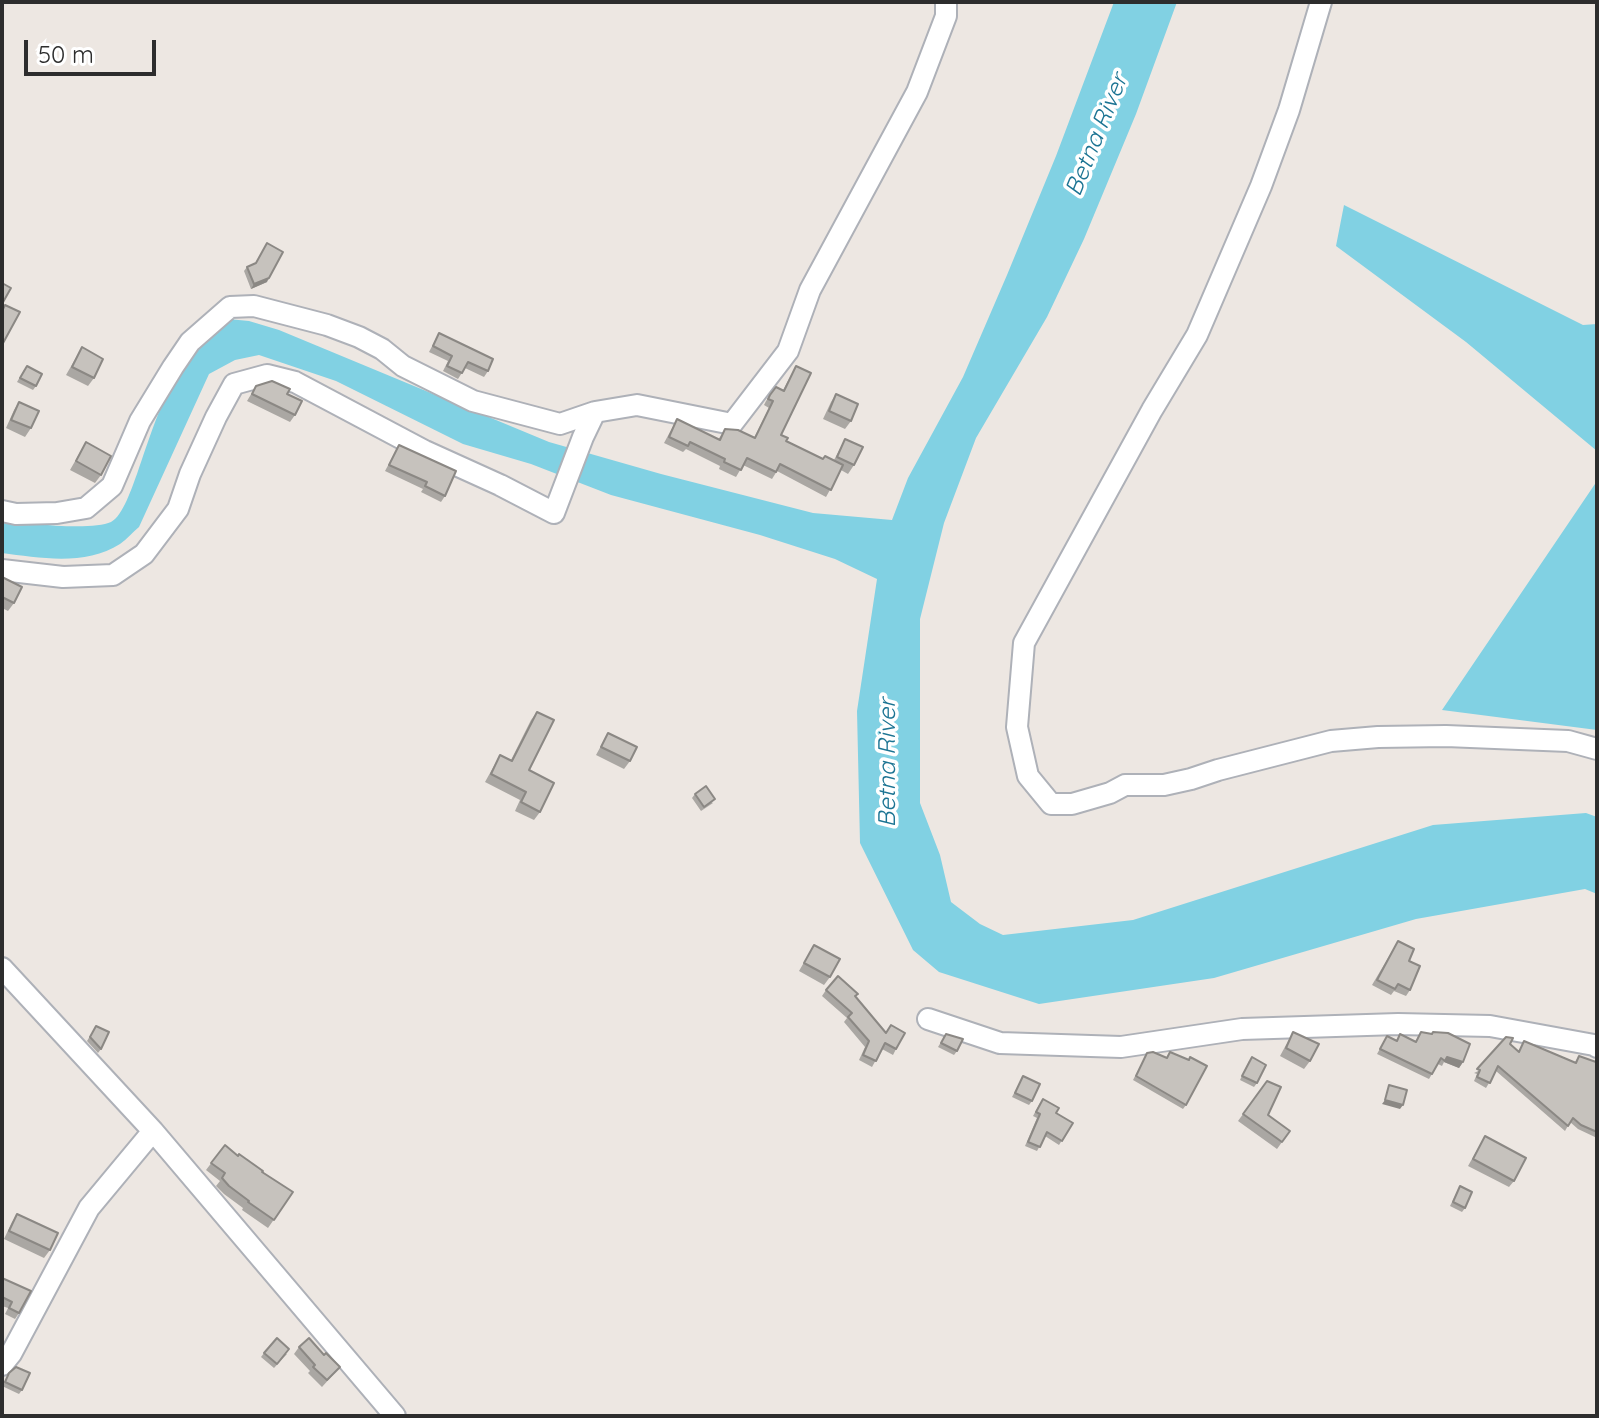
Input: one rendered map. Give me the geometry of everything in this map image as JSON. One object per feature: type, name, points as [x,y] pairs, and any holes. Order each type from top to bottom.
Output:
[{"type":"street","points":[[2,511],[16,514],[57,513],[86,508],[112,486],[140,421],[173,367],[190,342],[230,307],[254,306],[327,325],[359,337],[382,349],[403,366],[473,401],[560,424],[595,412],[637,405],[732,424],[788,351],[810,290],[917,92],[946,16],[946,2]]},
{"type":"street","points":[[1321,2],[1289,110],[1261,186],[1197,335],[1152,410],[1024,643],[1017,727],[1028,776],[1051,804],[1072,804],[1110,793],[1125,785],[1164,785],[1331,741],[1446,736],[1568,741],[1597,749]]},
{"type":"street","points":[[2,570],[63,577],[113,575],[144,554],[178,509],[190,474],[234,384],[267,375],[295,382],[425,451],[554,513],[595,412]]},
{"type":"street","points":[[2,968],[153,1131],[395,1416]]},
{"type":"street","points":[[928,1019],[1000,1043],[1121,1047],[1242,1029],[1398,1024],[1490,1026],[1597,1047]]},
{"type":"street","points":[[2,1365],[11,1354],[89,1208],[153,1131]]},
{"type":"water","name":"Betna River","points":[[1114,2],[1177,2],[1136,114],[1084,239],[1047,317],[976,438],[944,523],[920,619],[920,803],[940,855],[951,902],[980,924],[1003,935],[1133,920],[1433,825],[1586,813],[1597,817],[1597,894],[1585,889],[1416,919],[1214,978],[1039,1004],[939,972],[913,950],[860,843],[857,711],[877,579],[835,559],[760,535],[611,495],[531,464],[463,444],[336,381],[259,355],[235,360],[209,374],[139,527],[123,542],[107,551],[78,558],[2,553],[2,519],[41,525],[89,526],[102,525],[115,519],[127,501],[172,383],[188,357],[228,319],[249,321],[279,330],[549,442],[813,513],[892,520],[908,478],[963,377],[1007,275]]},
{"type":"water","points":[[1344,205],[1583,325],[1597,324],[1597,451],[1466,342],[1336,246]]},
{"type":"water","points":[[1597,481],[1597,730],[1442,710]]},
{"type":"building","points":[[267,243],[283,252],[269,278],[254,284],[247,267],[256,263]]},
{"type":"building","points":[[2,283],[11,288],[2,304]]},
{"type":"building","points":[[5,305],[20,312],[2,345],[2,311]]},
{"type":"building","points":[[439,333],[493,359],[488,371],[468,362],[462,373],[447,366],[452,356],[433,346]]},
{"type":"building","points":[[82,347],[103,359],[94,378],[72,367]]},
{"type":"building","points":[[27,366],[42,374],[36,386],[20,378]]},
{"type":"building","points":[[796,366],[811,373],[781,435],[788,438],[786,441],[823,459],[825,456],[843,465],[831,490],[780,464],[776,472],[747,458],[741,470],[690,442],[688,446],[669,437],[677,419],[720,440],[725,429],[738,430],[755,438],[773,401],[768,399],[770,395],[776,387],[784,391]]},
{"type":"building","points":[[272,381],[290,389],[287,394],[302,401],[295,415],[252,394],[256,386]]},
{"type":"building","points":[[836,394],[858,404],[851,421],[829,411]]},
{"type":"building","points":[[19,402],[39,411],[31,428],[11,420]]},
{"type":"building","points":[[845,439],[863,447],[854,465],[837,457]]},
{"type":"building","points":[[86,442],[111,456],[101,475],[76,461]]},
{"type":"building","points":[[399,445],[456,471],[445,496],[425,486],[427,482],[389,465]]},
{"type":"building","points":[[2,577],[22,587],[14,603],[2,597]]},
{"type":"building","points":[[537,712],[554,720],[529,770],[554,783],[540,812],[521,802],[526,792],[491,774],[500,755],[512,761]]},
{"type":"building","points":[[608,733],[637,747],[630,761],[601,747]]},
{"type":"building","points":[[706,786],[715,799],[704,807],[695,794]]},
{"type":"building","points":[[1398,941],[1414,949],[1409,961],[1420,966],[1410,990],[1398,984],[1395,989],[1377,980]]},
{"type":"building","points":[[814,945],[840,959],[830,977],[804,963]]},
{"type":"building","points":[[838,976],[858,994],[855,996],[886,1033],[891,1025],[905,1033],[896,1049],[885,1043],[876,1061],[863,1055],[869,1041],[848,1017],[852,1013],[826,990]]},
{"type":"building","points":[[96,1026],[109,1032],[101,1049],[90,1037]]},
{"type":"building","points":[[1293,1032],[1319,1044],[1310,1061],[1286,1048]]},
{"type":"building","points":[[1421,1032],[1448,1033],[1470,1044],[1463,1062],[1441,1058],[1432,1074],[1380,1049],[1387,1036],[1397,1041],[1400,1034],[1416,1042]]},
{"type":"building","points":[[946,1034],[963,1039],[957,1051],[941,1043]]},
{"type":"building","points":[[1506,1037],[1513,1038],[1510,1044],[1519,1052],[1524,1041],[1576,1063],[1579,1056],[1597,1060],[1597,1132],[1573,1118],[1568,1126],[1498,1066],[1490,1083],[1477,1077],[1480,1070],[1477,1069]]},
{"type":"building","points":[[1153,1052],[1167,1058],[1170,1052],[1189,1060],[1190,1057],[1207,1066],[1186,1105],[1136,1076],[1147,1053]]},
{"type":"building","points":[[1252,1057],[1266,1065],[1257,1083],[1242,1076]]},
{"type":"building","points":[[1023,1076],[1040,1084],[1032,1101],[1015,1093]]},
{"type":"building","points":[[1267,1081],[1281,1087],[1268,1115],[1290,1131],[1282,1142],[1243,1114]]},
{"type":"building","points":[[1389,1085],[1407,1090],[1403,1105],[1385,1100]]},
{"type":"building","points":[[1043,1099],[1059,1108],[1056,1113],[1073,1123],[1062,1141],[1047,1132],[1040,1147],[1028,1142]]},
{"type":"building","points":[[1485,1136],[1526,1158],[1514,1181],[1473,1159]]},
{"type":"building","points":[[225,1145],[293,1192],[274,1220],[229,1186],[222,1178],[225,1173],[211,1163]]},
{"type":"building","points":[[1460,1186],[1472,1192],[1465,1208],[1453,1202]]},
{"type":"building","points":[[17,1214],[58,1233],[50,1250],[9,1231]]},
{"type":"building","points":[[2,1278],[31,1291],[19,1313],[9,1308],[12,1302],[2,1297]]},
{"type":"building","points":[[277,1338],[289,1349],[277,1364],[264,1353]]},
{"type":"building","points":[[309,1338],[340,1367],[327,1380],[299,1347]]},
{"type":"building","points":[[16,1367],[30,1373],[22,1390],[5,1382]]}]
